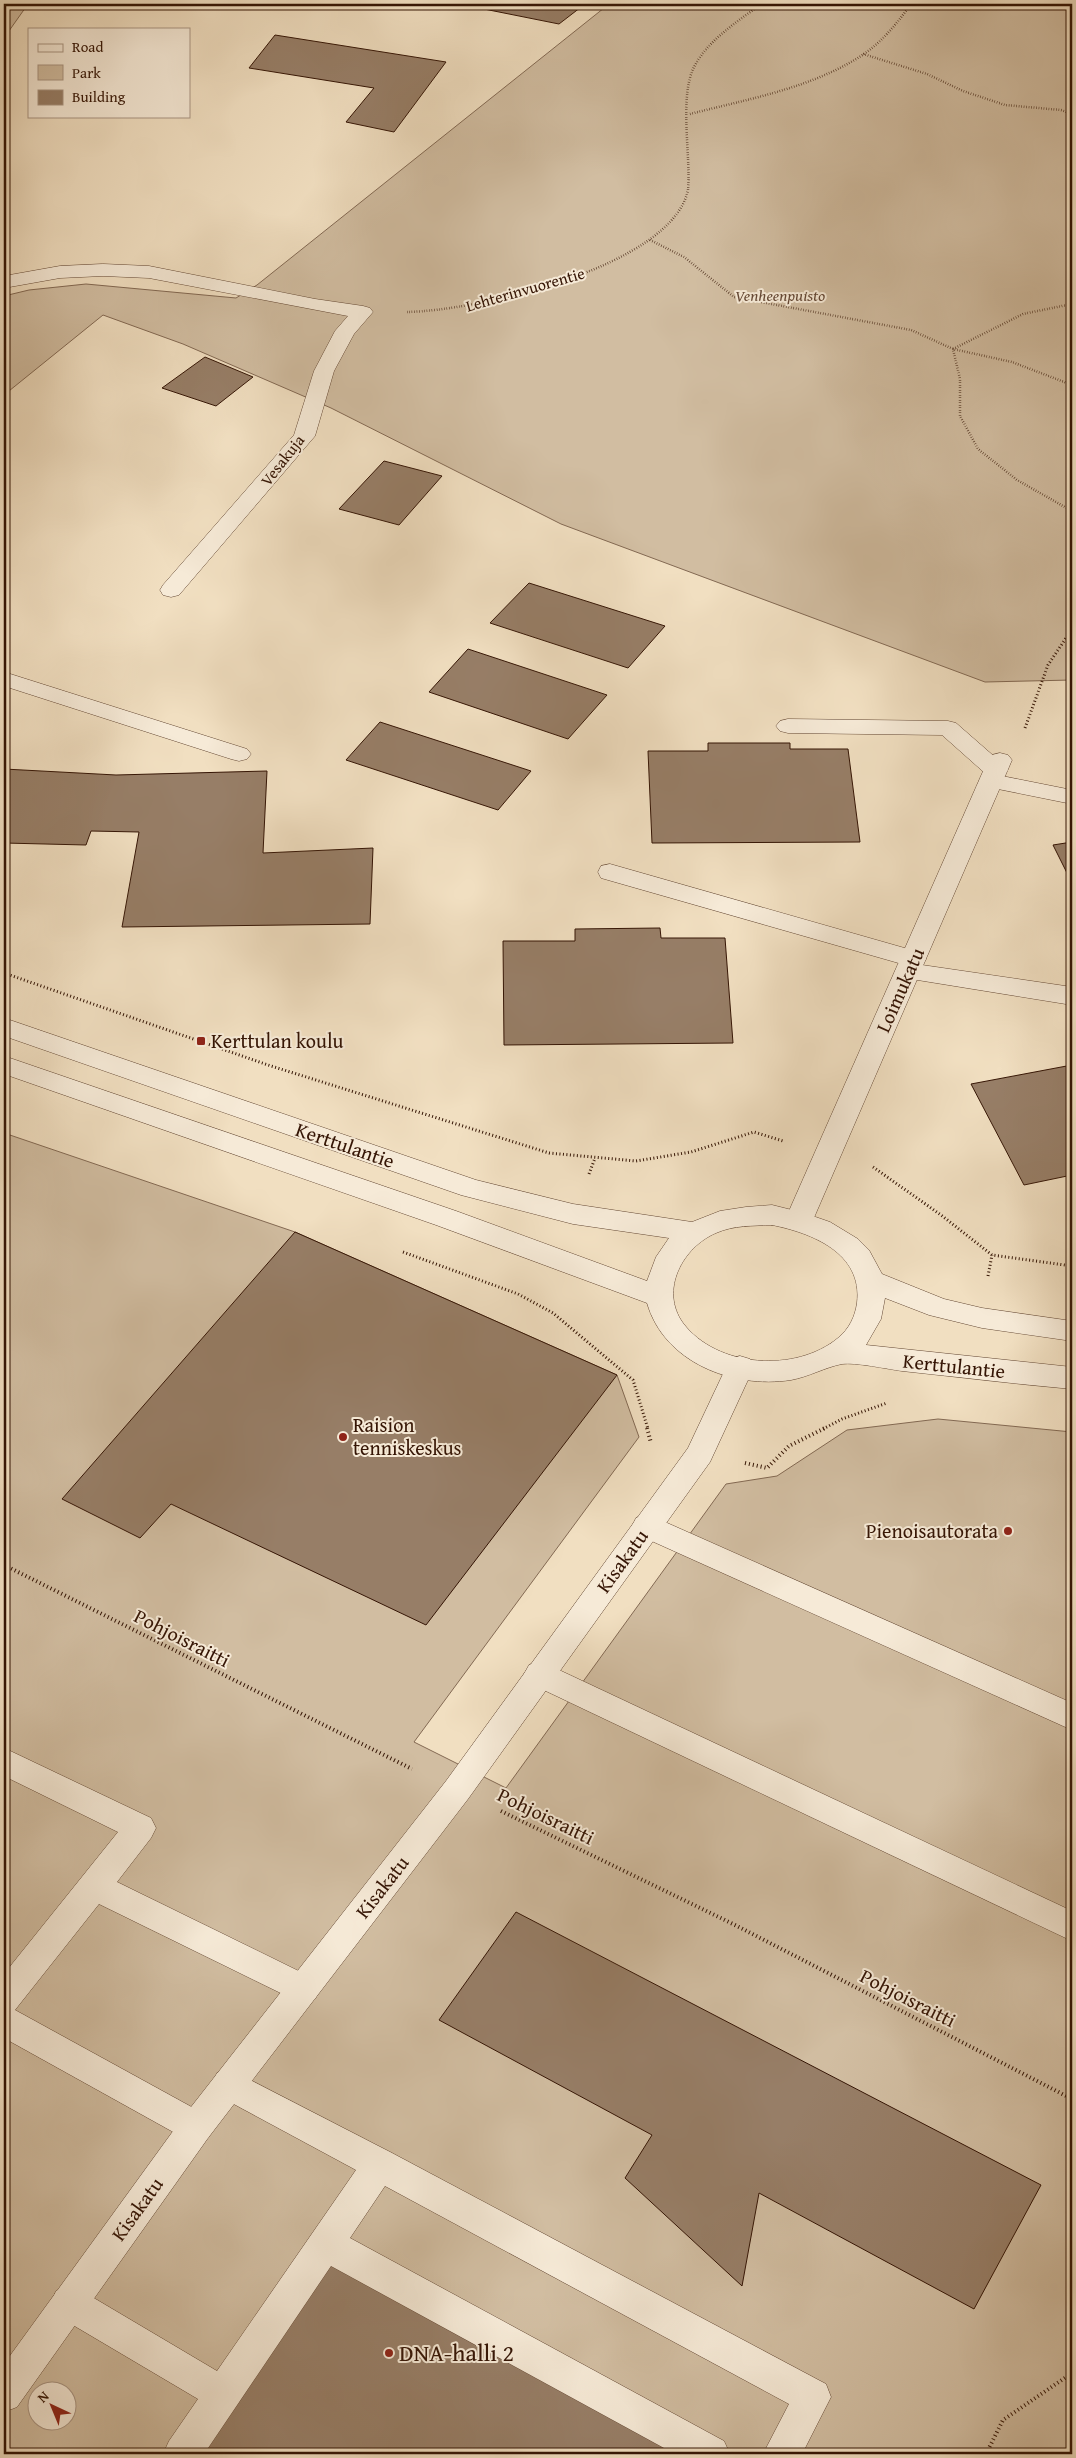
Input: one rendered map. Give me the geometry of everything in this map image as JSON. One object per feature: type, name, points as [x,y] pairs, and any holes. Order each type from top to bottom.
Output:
[{"type":"street","points":[[4,282],[60,272],[103,270],[148,272],[363,312]]},
{"type":"street","name":"Vesakuja","points":[[171,590],[304,436],[324,371],[345,331],[363,312]]},
{"type":"street","points":[[4,679],[239,754]]},
{"type":"street","points":[[788,726],[948,728],[996,770],[1072,797]]},
{"type":"street","name":"Loimukatu","points":[[799,1220],[996,770]]},
{"type":"street","points":[[610,872],[910,965],[1072,996]]},
{"type":"street","name":"Kerttulantie","points":[[4,1027],[471,1188],[573,1214],[695,1232]]},
{"type":"street","name":"Kerttulantie","points":[[4,1065],[446,1218],[660,1296]]},
{"type":"street","points":[[772,1215],[799,1220],[824,1229],[846,1244],[862,1261],[871,1281],[873,1301],[867,1321],[856,1339],[837,1354],[812,1365],[784,1371],[754,1370],[726,1364],[700,1352],[679,1336],[665,1317],[660,1296],[660,1278],[666,1260],[678,1245],[695,1232],[718,1221],[744,1216],[772,1215]]},
{"type":"street","points":[[871,1281],[939,1308],[982,1318],[1072,1331]]},
{"type":"street","name":"Kerttulantie","points":[[837,1354],[1072,1378]]},
{"type":"street","name":"Kisakatu","points":[[4,2394],[196,2127],[457,1790],[700,1454],[740,1367]]},
{"type":"street","points":[[648,1526],[1072,1717]]},
{"type":"street","points":[[540,1674],[1072,1927]]},
{"type":"street","points":[[4,1761],[140,1828],[4,1999]]},
{"type":"street","points":[[94,1886],[303,1989]]},
{"type":"street","points":[[4,2021],[196,2127]]},
{"type":"street","points":[[229,2084],[813,2396],[782,2454]]},
{"type":"street","points":[[182,2454],[380,2164]]},
{"type":"street","points":[[326,2244],[711,2454]]},
{"type":"street","points":[[69,2303],[223,2394]]},
{"type":"path","name":"Lehterinvuorentie","points":[[363,312],[416,312],[471,306],[580,275],[650,240],[671,223],[685,200],[689,187],[690,78],[701,56],[731,26],[761,4]]},
{"type":"path","points":[[690,114],[808,80],[834,70],[863,54],[901,18],[911,4]]},
{"type":"path","points":[[863,54],[927,74],[963,92],[1005,105],[1061,110],[1072,114]]},
{"type":"path","points":[[650,240],[684,257],[734,297],[911,330],[953,349],[1012,362],[1072,385]]},
{"type":"path","points":[[953,349],[1023,314],[1072,304]]},
{"type":"path","points":[[953,349],[960,379],[960,416],[978,450],[1017,480],[1072,510]]},
{"type":"path","points":[[996,770],[1024,729],[1048,665],[1072,629]]},
{"type":"path","points":[[4,973],[268,1065],[549,1153],[636,1161],[691,1152],[754,1132]]},
{"type":"path","points":[[874,1168],[941,1215],[992,1255],[1072,1266]]},
{"type":"path","points":[[398,1250],[518,1294],[553,1313],[633,1380],[641,1402],[649,1443]]},
{"type":"path","points":[[767,1468],[789,1446],[842,1419],[888,1403]]},
{"type":"path","name":"Pohjoisraitti","points":[[4,1565],[384,1756],[737,1926],[1072,2099]]},
{"type":"path","points":[[986,2454],[1003,2420],[1072,2374]]},
{"type":"green space","points":[[4,4],[28,4],[4,38]]},
{"type":"green space","name":"Venheenpuisto","points":[[609,4],[1072,4],[1072,680],[985,682],[561,524],[331,408],[183,344],[103,315],[4,395],[4,296],[29,290],[86,284],[236,298],[257,285]]},
{"type":"green space","points":[[4,1133],[295,1232],[617,1375],[639,1437],[414,1742],[506,1788],[726,1484],[777,1476],[847,1430],[938,1419],[1072,1432],[1072,2454],[4,2454]]},
{"type":"building","points":[[477,4],[585,4],[559,24],[474,7]]},
{"type":"building","points":[[275,35],[446,62],[394,132],[346,122],[374,88],[249,68]]},
{"type":"building","points":[[205,357],[253,377],[216,406],[162,388]]},
{"type":"building","points":[[384,461],[442,476],[399,525],[339,509]]},
{"type":"building","points":[[529,583],[665,626],[628,668],[490,623]]},
{"type":"building","points":[[468,649],[607,695],[568,739],[429,692]]},
{"type":"building","points":[[380,722],[531,771],[498,810],[346,760]]},
{"type":"building","points":[[708,743],[790,743],[790,749],[848,749],[860,842],[652,843],[648,751],[708,751]]},
{"type":"building","points":[[4,769],[116,775],[267,771],[263,853],[373,848],[370,924],[122,927],[139,832],[91,831],[86,845],[4,843]]},
{"type":"building","points":[[1072,842],[1072,883],[1053,845]]},
{"type":"building","points":[[660,928],[661,938],[725,938],[733,1043],[504,1045],[503,941],[575,941],[575,929]]},
{"type":"building","points":[[1072,1065],[1072,1175],[1024,1185],[971,1084]]},
{"type":"building","name":"Raision tenniskeskus","points":[[295,1232],[617,1375],[426,1625],[171,1504],[140,1538],[62,1499]]},
{"type":"building","points":[[516,1912],[1041,2185],[974,2309],[759,2193],[742,2286],[625,2178],[652,2135],[439,2020]]},
{"type":"building","name":"DNA-halli 2","points":[[332,2252],[695,2454],[197,2454]]},
{"type":"place","name":"Kerttulan koulu","points":[[201,1041]]},
{"type":"place","name":"Raision tenniskeskus","points":[[343,1437]]},
{"type":"place","name":"Pienoisautorata","points":[[1008,1531]]},
{"type":"place","name":"DNA-halli 2","points":[[389,2353]]}]
